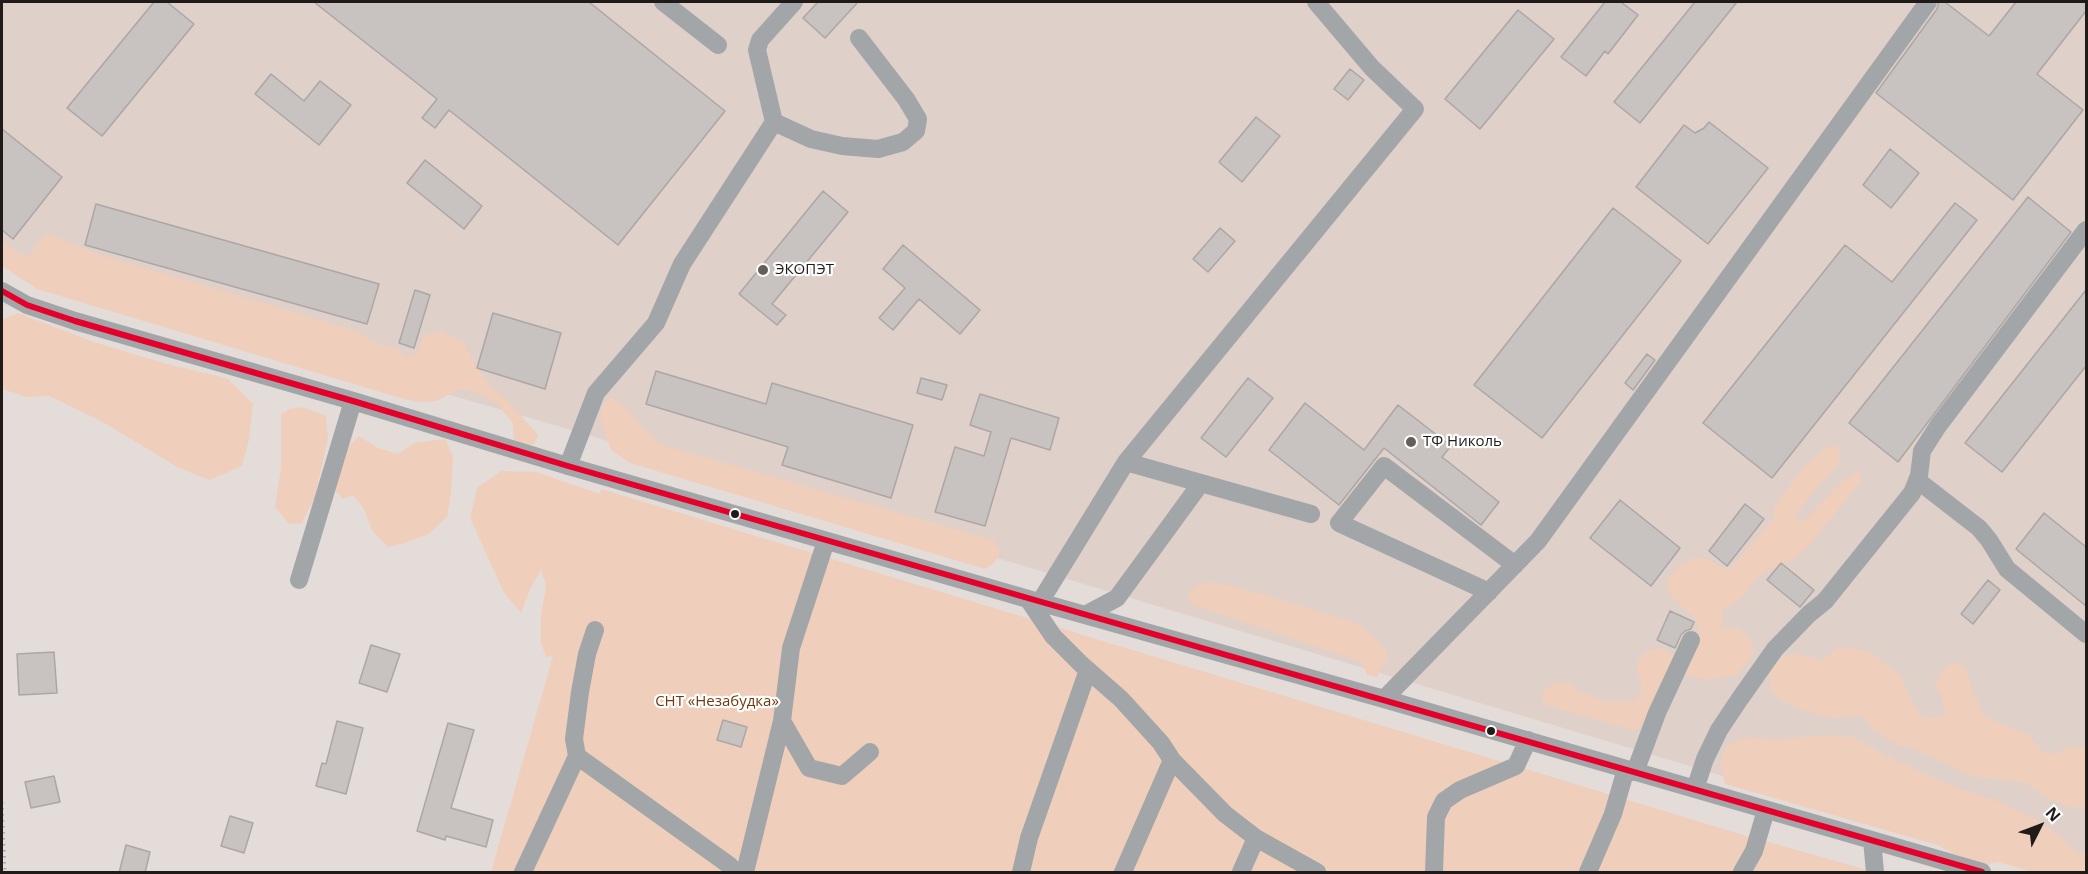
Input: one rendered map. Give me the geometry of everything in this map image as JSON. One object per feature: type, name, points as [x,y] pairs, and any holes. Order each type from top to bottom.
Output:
[{"type":"street","points":[[663,2],[718,45]]},
{"type":"street","points":[[568,466],[596,393],[656,323],[682,264],[774,122],[757,50],[760,40],[794,2]]},
{"type":"street","points":[[1034,600],[1126,462],[1415,109],[1372,69],[1316,2]]},
{"type":"street","points":[[1384,699],[1515,565],[1545,531],[1928,2]]},
{"type":"street","points":[[774,122],[811,139],[842,146],[878,148],[903,142],[916,131],[918,119],[906,99],[859,38]]},
{"type":"street","points":[[1695,789],[1705,759],[1719,730],[1775,649],[1825,601],[1912,493],[1917,480],[1922,451],[1938,426],[2086,230]]},
{"type":"street","points":[[2,291],[27,305],[75,321],[568,466],[1528,740],[1982,873]]},
{"type":"street","points":[[299,580],[353,401]]},
{"type":"street","points":[[1126,462],[1311,514]]},
{"type":"street","points":[[1489,592],[1339,523],[1384,466],[1515,565]]},
{"type":"street","points":[[1917,480],[1979,528],[2007,569],[2086,634]]},
{"type":"street","points":[[1085,615],[1117,598],[1201,483]]},
{"type":"street","points":[[745,873],[782,721],[791,648],[826,541]]},
{"type":"street","points":[[1034,600],[1053,636],[1121,699],[1161,743],[1172,760],[1225,814],[1256,837],[1317,873]]},
{"type":"street","points":[[523,873],[577,756],[574,739],[580,692],[587,654],[595,630]]},
{"type":"street","points":[[1588,873],[1630,770],[1691,640]]},
{"type":"street","points":[[1021,873],[1029,838],[1088,670]]},
{"type":"street","points":[[782,721],[809,768],[842,776],[870,752]]},
{"type":"street","points":[[1434,873],[1436,817],[1444,801],[1460,790],[1516,766],[1528,740]]},
{"type":"street","points":[[577,756],[729,865],[736,873]]},
{"type":"street","points":[[1123,873],[1172,760]]},
{"type":"street","points":[[1742,873],[1754,851],[1766,810]]},
{"type":"street","points":[[1241,873],[1256,837]]},
{"type":"street","points":[[1872,840],[1875,873]]},
{"type":"path","points":[[2,802],[5,873]]},
{"type":"shaded area","points":[[2,2],[2086,2],[2086,872],[1733,779],[558,426],[42,278],[2,255]]},
{"type":"green space","points":[[46,233],[98,254],[357,331],[382,346],[393,347],[406,356],[415,355],[424,336],[439,330],[464,342],[472,360],[491,387],[506,399],[538,435],[534,444],[526,447],[514,443],[513,423],[496,403],[472,391],[459,389],[437,401],[419,402],[400,398],[37,289],[2,266],[2,241],[27,258]]},
{"type":"green space","points":[[18,313],[94,342],[167,364],[227,378],[253,404],[249,440],[242,466],[210,480],[179,468],[101,421],[49,396],[26,397],[2,389],[2,320]]},
{"type":"green space","points":[[611,397],[621,403],[659,444],[993,540],[1001,551],[994,563],[985,569],[630,463],[611,450],[600,418],[603,404]]},
{"type":"green space","points":[[302,407],[326,416],[328,438],[315,497],[302,523],[289,524],[275,507],[281,467],[281,414],[289,409]]},
{"type":"green space","points":[[359,436],[378,448],[398,454],[414,443],[445,439],[453,455],[451,495],[447,517],[429,534],[388,547],[372,531],[364,509],[353,495],[343,499],[336,492],[337,468],[344,450]]},
{"type":"green space","points":[[1827,447],[1840,447],[1839,462],[1795,517],[1804,521],[1838,485],[1859,470],[1861,481],[1810,545],[1791,561],[1767,570],[1752,583],[1744,596],[1722,611],[1723,628],[1738,628],[1751,641],[1754,654],[1737,675],[1707,680],[1677,672],[1646,720],[1635,731],[1543,704],[1542,693],[1553,683],[1568,683],[1584,693],[1605,701],[1634,701],[1641,691],[1641,681],[1637,671],[1638,661],[1649,650],[1661,648],[1672,654],[1684,655],[1695,648],[1699,623],[1668,593],[1667,580],[1679,565],[1694,558],[1708,559],[1728,571],[1773,519],[1775,505],[1803,468]]},
{"type":"green space","name":"СНТ «Незабудка»","points":[[501,471],[536,472],[600,494],[601,489],[1747,836],[1875,872],[491,872],[553,656],[546,657],[541,643],[541,615],[546,586],[541,570],[530,589],[521,613],[504,593],[470,518],[477,488]]},
{"type":"green space","points":[[1209,582],[1242,588],[1360,624],[1384,647],[1388,657],[1377,677],[1367,675],[1361,662],[1191,604],[1188,594],[1196,585]]},
{"type":"green space","points":[[1840,646],[1870,652],[1900,675],[1923,718],[1944,717],[1943,699],[1934,685],[1942,670],[1954,662],[1966,667],[1968,679],[1985,717],[2029,735],[2043,752],[2056,754],[2067,747],[2082,748],[2086,752],[2086,809],[2067,806],[2045,797],[2026,783],[1971,776],[1912,748],[1897,745],[1876,731],[1861,716],[1829,718],[1795,708],[1775,695],[1769,683],[1771,668],[1783,656],[1800,654],[1822,660]]},
{"type":"green space","points":[[1824,735],[1854,737],[1887,756],[1955,787],[1997,801],[2033,818],[2059,835],[2077,852],[2086,854],[2086,872],[2032,872],[1998,862],[1985,865],[1956,855],[1937,845],[1725,784],[1720,765],[1726,746],[1744,737],[1778,739]]},
{"type":"building","points":[[154,2],[167,2],[194,24],[102,136],[67,108]]},
{"type":"building","points":[[314,2],[589,2],[725,111],[618,245],[449,110],[435,128],[422,118],[437,99]]},
{"type":"building","points":[[818,2],[858,2],[825,38],[803,18]]},
{"type":"building","points":[[1605,2],[1621,2],[1638,15],[1608,54],[1605,51],[1586,76],[1561,57]]},
{"type":"building","points":[[1695,2],[1737,2],[1640,123],[1614,102]]},
{"type":"building","points":[[1939,2],[1945,2],[1989,36],[2016,2],[2086,2],[2086,11],[2037,74],[2083,110],[2013,200],[1876,93],[1937,9]]},
{"type":"building","points":[[1518,10],[1554,39],[1480,129],[1445,99]]},
{"type":"building","points":[[1350,69],[1364,80],[1348,100],[1334,89]]},
{"type":"building","points":[[271,74],[304,101],[320,81],[351,105],[319,145],[255,94]]},
{"type":"building","points":[[1256,117],[1280,136],[1242,182],[1219,162]]},
{"type":"building","points":[[1709,122],[1768,168],[1708,244],[1636,187],[1684,125],[1695,133]]},
{"type":"building","points":[[2,129],[62,177],[13,239],[2,230]]},
{"type":"building","points":[[1890,149],[1919,173],[1891,208],[1863,185]]},
{"type":"building","points":[[425,160],[482,206],[464,229],[407,183]]},
{"type":"building","points":[[823,191],[848,212],[772,304],[786,315],[777,325],[739,294]]},
{"type":"building","points":[[2028,197],[2071,232],[1898,462],[1849,423]]},
{"type":"building","points":[[1955,203],[1977,220],[1772,478],[1703,423],[1845,245],[1892,282]]},
{"type":"building","points":[[96,204],[379,284],[367,324],[85,245]]},
{"type":"building","points":[[1613,208],[1681,261],[1542,438],[1474,385]]},
{"type":"building","points":[[1220,228],[1235,241],[1208,272],[1193,259]]},
{"type":"building","points":[[903,245],[980,310],[960,334],[919,299],[893,330],[879,318],[905,288],[883,269]]},
{"type":"building","points":[[415,290],[430,295],[414,348],[399,343]]},
{"type":"building","points":[[2086,290],[2086,366],[2002,472],[1965,443]]},
{"type":"building","points":[[493,313],[561,333],[545,389],[477,368]]},
{"type":"building","points":[[1647,354],[1655,360],[1633,390],[1625,383]]},
{"type":"building","points":[[656,371],[766,404],[772,383],[913,425],[891,498],[782,465],[788,447],[646,404]]},
{"type":"building","points":[[921,378],[947,385],[942,400],[917,393]]},
{"type":"building","points":[[1248,378],[1273,398],[1226,457],[1201,438]]},
{"type":"building","points":[[980,394],[1059,418],[1050,450],[1011,438],[985,526],[935,512],[955,447],[984,456],[991,432],[970,425]]},
{"type":"building","points":[[1305,403],[1364,450],[1398,405],[1451,446],[1442,457],[1499,502],[1481,525],[1384,448],[1339,505],[1269,450]]},
{"type":"building","points":[[1620,500],[1680,548],[1651,586],[1590,538]]},
{"type":"building","points":[[1745,504],[1764,519],[1727,566],[1709,551]]},
{"type":"building","points":[[2044,513],[2086,547],[2086,606],[2016,549]]},
{"type":"building","points":[[1781,563],[1814,590],[1800,607],[1767,580]]},
{"type":"building","points":[[1988,580],[2000,590],[1973,624],[1961,614]]},
{"type":"building","points":[[1670,611],[1694,622],[1691,629],[1681,635],[1675,648],[1657,640]]},
{"type":"building","points":[[371,645],[400,654],[387,692],[359,683]]},
{"type":"building","points":[[54,652],[57,693],[19,695],[17,654]]},
{"type":"building","points":[[723,720],[747,727],[741,747],[717,740]]},
{"type":"building","points":[[337,721],[363,728],[346,794],[316,786],[322,763],[326,764]]},
{"type":"building","points":[[448,723],[474,730],[451,808],[493,820],[486,847],[446,836],[445,840],[417,831]]},
{"type":"building","points":[[54,776],[60,802],[31,808],[25,782]]},
{"type":"building","points":[[230,816],[253,823],[244,853],[221,846]]},
{"type":"building","points":[[126,845],[150,852],[145,873],[119,873]]},
{"type":"transit line","points":[[2,291],[27,305],[75,321],[568,466],[1982,872]]},
{"type":"place","name":"ЭКОПЭТ","points":[[763,270]]},
{"type":"place","name":"ТФ Николь","points":[[1411,442]]}]
